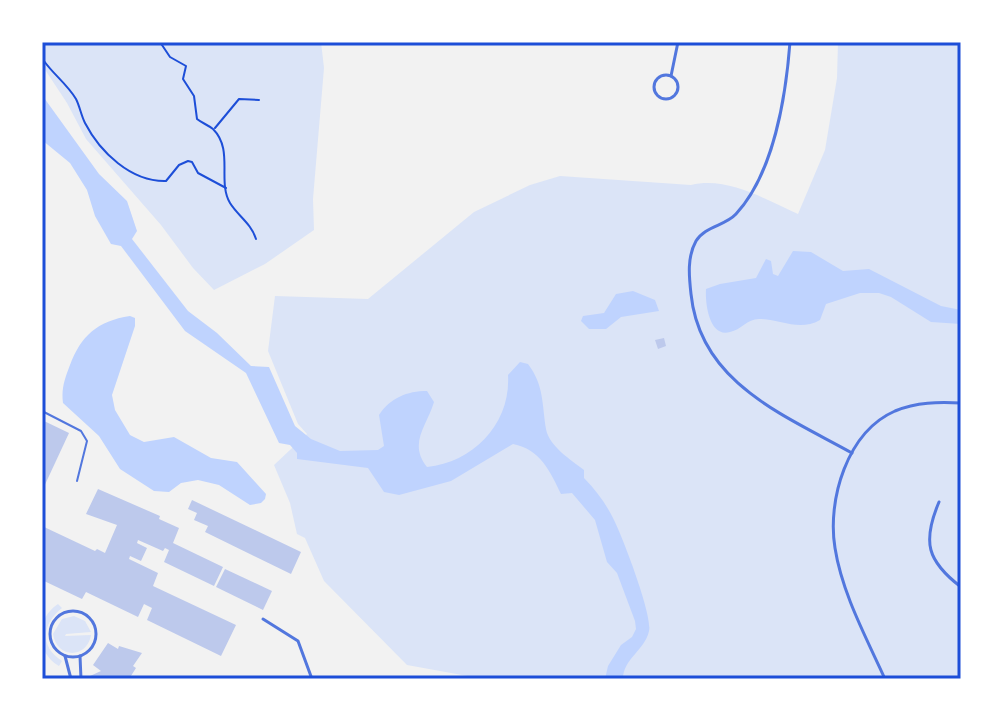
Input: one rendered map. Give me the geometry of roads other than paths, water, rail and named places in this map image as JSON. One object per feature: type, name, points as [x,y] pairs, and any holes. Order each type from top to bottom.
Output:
[{"type":"street","points":[[671,76],[678,42]]},
{"type":"street","points":[[790,42],[785,89],[771,149],[736,214],[701,234],[695,243],[690,257],[692,300],[707,345],[734,382],[771,408],[852,453]]},
{"type":"street","points":[[663,75],[671,76],[676,81],[676,93],[669,98],[661,98],[655,93],[654,82],[663,75]]},
{"type":"street","points":[[885,679],[842,577],[834,544],[836,498],[852,453],[881,419],[895,411],[933,402],[961,403]]},
{"type":"street","points":[[939,502],[929,530],[930,550],[943,573],[961,587]]},
{"type":"street","points":[[69,611],[84,613],[95,628],[92,647],[80,656],[65,656],[53,647],[49,631],[56,617],[69,611]]},
{"type":"street","points":[[263,619],[298,641],[312,679]]},
{"type":"street","points":[[65,656],[71,679]]},
{"type":"street","points":[[80,656],[81,679]]},
{"type":"lane","points":[[42,411],[81,431],[87,441],[77,481]]},
{"type":"water","points":[[42,95],[99,174],[127,201],[137,231],[132,239],[188,311],[217,333],[251,366],[269,367],[295,426],[311,439],[340,451],[378,450],[384,446],[379,415],[383,409],[400,397],[427,391],[434,402],[421,434],[419,450],[427,467],[444,464],[474,448],[486,437],[503,409],[508,375],[520,362],[528,364],[540,387],[548,435],[561,452],[584,470],[584,478],[613,518],[642,593],[649,631],[626,666],[623,679],[605,679],[608,666],[621,645],[632,637],[636,629],[617,573],[607,562],[595,520],[572,493],[561,494],[537,456],[513,444],[451,481],[399,495],[384,492],[368,468],[297,459],[297,453],[290,445],[279,443],[246,373],[185,331],[121,246],[111,244],[95,216],[87,190],[70,163],[42,140]]},
{"type":"water","points":[[793,251],[811,252],[843,271],[869,269],[941,306],[961,310],[961,324],[931,322],[891,297],[879,293],[860,293],[826,304],[820,320],[805,325],[759,319],[730,332],[717,330],[710,318],[706,289],[756,278],[766,259],[771,261],[773,274],[778,276]]},
{"type":"water","points":[[633,291],[655,300],[659,311],[621,317],[606,329],[589,329],[581,321],[583,316],[604,313],[616,294]]},
{"type":"water","points":[[130,316],[135,318],[135,326],[112,395],[115,410],[130,435],[144,442],[174,437],[211,458],[237,462],[266,494],[261,503],[250,505],[219,485],[198,480],[181,483],[169,492],[154,491],[120,469],[99,436],[63,403],[67,374],[85,338],[99,326]]}]
